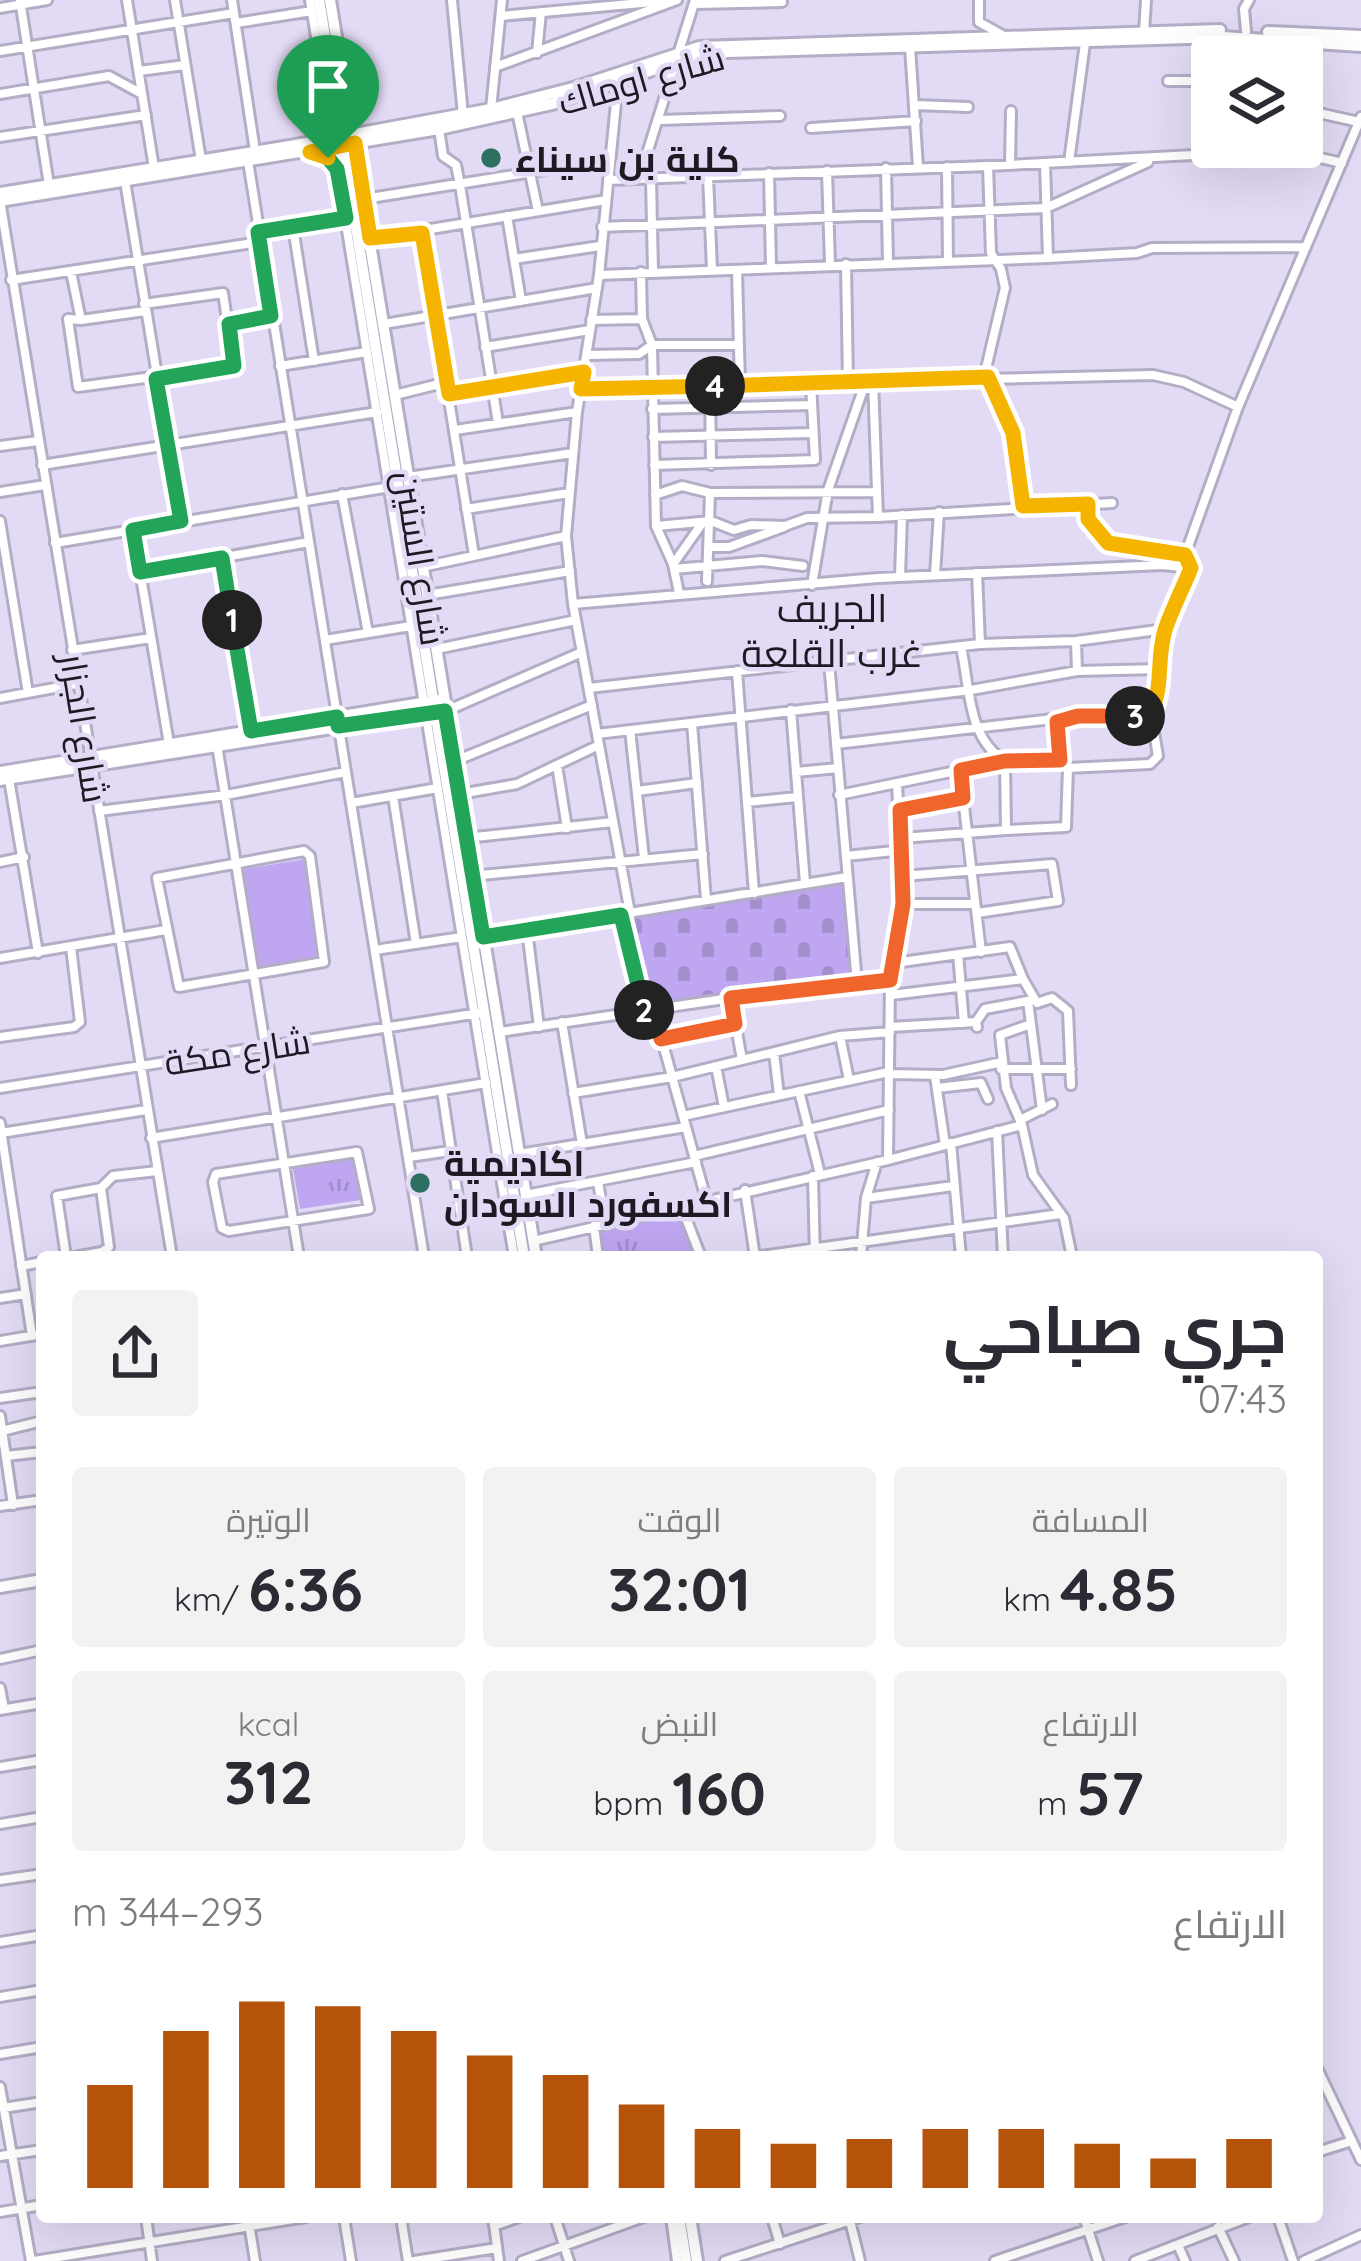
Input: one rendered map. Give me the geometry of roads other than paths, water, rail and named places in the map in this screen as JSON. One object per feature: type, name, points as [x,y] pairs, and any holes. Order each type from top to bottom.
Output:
[{"type":"main road","name":"شارع الستين","points":[[331,0],[336,104],[364,199],[395,395],[390,421],[412,567],[467,877],[523,1251]]},
{"type":"main road","name":"شارع الستين","points":[[314,4],[334,59],[348,140],[368,344],[408,477],[412,567],[427,596],[436,650],[434,706],[454,762],[466,838],[464,859]]},
{"type":"main road","name":"شارع اوماك","points":[[807,44],[1085,43],[1144,33],[1361,36]]},
{"type":"main road","name":"شارع اوماك","points":[[373,136],[388,128],[560,92],[680,56],[807,44],[1242,34],[1361,46]]},
{"type":"main road","name":"شارع اوماك","points":[[0,198],[439,129],[618,83],[680,56]]},
{"type":"main road","points":[[330,122],[336,104]]},
{"type":"main road","name":"شارع اوماك","points":[[0,198],[49,185],[251,156]]},
{"type":"main road","points":[[337,169],[349,184]]},
{"type":"main road","points":[[89,761],[218,745],[434,706]]},
{"type":"main road","points":[[3,777],[170,744],[338,722]]},
{"type":"main road","name":"شارع الستين","points":[[467,877],[483,937],[485,1012],[498,1032],[507,1152],[525,1195],[535,1251]]},
{"type":"main road","points":[[0,1584],[36,1577]]},
{"type":"main road","points":[[676,2223],[685,2260]]},
{"type":"main road","points":[[685,2260],[689,2223]]},
{"type":"street","points":[[0,8],[47,0]]},
{"type":"street","points":[[128,0],[154,168]]},
{"type":"street","points":[[176,0],[201,160]]},
{"type":"street","points":[[232,0],[258,237],[423,1251]]},
{"type":"street","points":[[452,0],[464,115]]},
{"type":"street","points":[[491,109],[502,0]]},
{"type":"street","points":[[501,16],[677,0]]},
{"type":"street","points":[[495,67],[677,0]]},
{"type":"street","points":[[979,0],[979,22],[1004,36]]},
{"type":"street","points":[[1144,33],[1146,0]]},
{"type":"street","points":[[1242,34],[1249,0]]},
{"type":"street","points":[[20,2],[49,185]]},
{"type":"street","points":[[639,179],[695,2],[782,2]]},
{"type":"street","points":[[0,51],[314,4],[330,122],[311,147],[337,169],[368,344],[280,366]]},
{"type":"street","points":[[537,53],[541,12]]},
{"type":"street","points":[[1069,162],[1085,43]]},
{"type":"street","points":[[910,45],[918,166]]},
{"type":"street","points":[[139,71],[185,65]]},
{"type":"street","points":[[0,94],[109,76],[142,94]]},
{"type":"street","points":[[1168,80],[1191,81]]},
{"type":"street","points":[[618,83],[566,536],[573,604],[621,860],[626,914],[648,1009],[661,1039],[706,1199]]},
{"type":"street","points":[[915,105],[968,107]]},
{"type":"street","points":[[1010,165],[1011,111]]},
{"type":"street","points":[[517,112],[538,211]]},
{"type":"street","points":[[839,795],[1005,761],[1150,764],[1158,756],[1151,714],[1162,690],[1166,629],[1191,568],[1185,555],[1238,407],[1360,120],[1323,113]]},
{"type":"street","points":[[0,137],[146,115]]},
{"type":"street","points":[[661,120],[780,116]]},
{"type":"street","points":[[811,128],[916,121]]},
{"type":"street","points":[[439,129],[442,156],[456,165],[460,184],[498,423]]},
{"type":"street","points":[[608,180],[1191,156]]},
{"type":"street","points":[[602,227],[1046,208],[1155,159]]},
{"type":"street","points":[[1323,159],[1342,163]]},
{"type":"street","points":[[364,199],[608,160]]},
{"type":"street","points":[[1045,163],[1048,257]]},
{"type":"street","points":[[988,166],[993,259],[1005,288],[986,377],[1013,433],[1023,506]]},
{"type":"street","points":[[947,167],[949,261]]},
{"type":"street","points":[[886,168],[888,262]]},
{"type":"street","points":[[827,171],[830,264]]},
{"type":"street","points":[[770,173],[771,267]]},
{"type":"street","points":[[708,176],[712,270]]},
{"type":"street","points":[[651,179],[653,271]]},
{"type":"street","points":[[125,181],[181,521]]},
{"type":"street","name":"شارع الجزار","points":[[0,198],[7,276],[171,1251]]},
{"type":"street","points":[[370,238],[606,200]]},
{"type":"street","points":[[507,216],[521,301]]},
{"type":"street","points":[[7,276],[137,261],[346,218]]},
{"type":"street","points":[[293,227],[314,361]]},
{"type":"street","points":[[422,233],[473,555]]},
{"type":"street","points":[[514,260],[600,246]]},
{"type":"street","points":[[599,275],[1137,253],[1152,248],[1306,247]]},
{"type":"street","points":[[846,264],[848,382]]},
{"type":"street","points":[[737,270],[740,385]]},
{"type":"street","points":[[71,272],[81,320]]},
{"type":"street","points":[[641,272],[642,319],[652,345],[656,526],[679,593]]},
{"type":"street","points":[[384,324],[597,288]]},
{"type":"street","points":[[223,292],[234,366],[78,387],[68,319],[81,320],[223,292]]},
{"type":"street","points":[[229,324],[271,316]]},
{"type":"street","points":[[485,347],[642,319]]},
{"type":"street","points":[[587,355],[639,354],[652,345],[738,345]]},
{"type":"street","points":[[449,394],[584,372]]},
{"type":"street","points":[[581,389],[1153,375],[1184,382],[1238,407]]},
{"type":"street","points":[[812,585],[828,490],[869,381]]},
{"type":"street","points":[[869,381],[878,517]]},
{"type":"street","points":[[395,395],[447,382]]},
{"type":"street","points":[[654,465],[815,460],[811,383]]},
{"type":"street","points":[[710,386],[712,465]]},
{"type":"street","points":[[652,409],[812,405]]},
{"type":"street","points":[[454,430],[577,412]]},
{"type":"street","points":[[42,465],[291,424],[390,421],[389,487],[412,567],[411,626],[434,706],[438,788],[463,937],[485,1012],[486,1083],[507,1152],[514,1251]]},
{"type":"street","points":[[653,437],[813,433]]},
{"type":"street","points":[[0,446],[38,441]]},
{"type":"street","points":[[408,477],[573,453]]},
{"type":"street","points":[[0,492],[45,485]]},
{"type":"street","points":[[655,495],[682,486],[710,493],[877,492]]},
{"type":"street","points":[[55,543],[389,487]]},
{"type":"street","points":[[466,509],[568,493]]},
{"type":"street","points":[[707,581],[710,493]]},
{"type":"street","points":[[342,494],[368,633]]},
{"type":"street","points":[[710,547],[748,541],[824,516],[1112,503]]},
{"type":"street","points":[[1088,504],[1088,519],[1108,543],[1185,555]]},
{"type":"street","points":[[935,575],[939,512]]},
{"type":"street","points":[[900,577],[902,515]]},
{"type":"street","points":[[0,521],[3,564],[28,693]]},
{"type":"street","points":[[656,526],[707,522],[734,530],[751,525],[785,526]]},
{"type":"street","points":[[673,566],[707,522]]},
{"type":"street","points":[[133,530],[170,744]]},
{"type":"street","points":[[412,567],[566,536]]},
{"type":"street","points":[[140,572],[309,542]]},
{"type":"street","points":[[222,558],[251,731]]},
{"type":"street","points":[[673,566],[762,561],[803,566]]},
{"type":"street","points":[[573,604],[900,577],[1162,565],[1191,568]]},
{"type":"street","points":[[427,596],[570,571]]},
{"type":"street","points":[[976,573],[980,644]]},
{"type":"street","points":[[436,650],[577,620]]},
{"type":"street","points":[[325,640],[411,626]]},
{"type":"street","points":[[590,688],[980,644],[1076,641],[1166,629]]},
{"type":"street","points":[[72,650],[151,638]]},
{"type":"street","points":[[1076,641],[1077,671]]},
{"type":"street","points":[[961,647],[976,729],[990,752],[1005,761]]},
{"type":"street","points":[[434,706],[582,652]]},
{"type":"street","points":[[829,662],[857,982]]},
{"type":"street","points":[[597,734],[971,690],[1077,671],[1160,669]]},
{"type":"street","points":[[737,671],[754,892]]},
{"type":"street","points":[[0,698],[76,685]]},
{"type":"street","points":[[454,762],[592,704]]},
{"type":"street","points":[[791,710],[806,884]]},
{"type":"street","points":[[836,744],[1078,716],[1151,714]]},
{"type":"street","points":[[902,838],[1066,826],[1057,722]]},
{"type":"street","points":[[692,723],[706,900]]},
{"type":"street","points":[[630,730],[644,858]]},
{"type":"street","points":[[218,745],[298,1251]]},
{"type":"street","points":[[459,795],[517,784],[599,746]]},
{"type":"street","points":[[1005,761],[1006,830]]},
{"type":"street","points":[[557,765],[567,828]]},
{"type":"street","points":[[796,772],[838,768]]},
{"type":"street","points":[[961,770],[981,952]]},
{"type":"street","points":[[99,811],[226,795],[346,772]]},
{"type":"street","points":[[3,777],[24,857],[38,952]]},
{"type":"street","points":[[637,791],[697,783]]},
{"type":"street","points":[[888,1160],[890,980],[903,904],[897,783]]},
{"type":"street","points":[[351,803],[438,788]]},
{"type":"street","points":[[393,796],[416,944]]},
{"type":"street","points":[[747,802],[797,797]]},
{"type":"street","points":[[900,810],[963,798]]},
{"type":"street","points":[[466,838],[613,821]]},
{"type":"street","points":[[846,856],[903,850]]},
{"type":"street","points":[[304,851],[310,856],[324,962],[179,987],[166,930],[157,878],[304,851]]},
{"type":"street","points":[[467,877],[703,854]]},
{"type":"street","points":[[0,862],[24,857]]},
{"type":"street","points":[[903,876],[1050,863],[1059,899],[976,908],[903,904]]},
{"type":"street","points":[[483,937],[848,877]]},
{"type":"street","points":[[0,958],[166,930]]},
{"type":"street","points":[[527,931],[539,1027]]},
{"type":"street","points":[[374,950],[463,937]]},
{"type":"street","points":[[0,1037],[74,1027],[80,1022],[71,946]]},
{"type":"street","points":[[893,963],[1012,948],[1030,986],[1042,1110]]},
{"type":"street","points":[[958,954],[964,1023]]},
{"type":"street","points":[[890,995],[1023,979]]},
{"type":"street","points":[[498,1032],[890,980]]},
{"type":"street","points":[[731,998],[742,1060]]},
{"type":"street","points":[[573,1093],[672,1076],[840,1036],[977,1024],[985,1009],[1030,1000],[1039,1004],[1052,998],[1068,1011],[1071,1085]]},
{"type":"street","name":"شارع مكة","points":[[0,1088],[485,1012]]},
{"type":"street","points":[[562,1022],[582,1144]]},
{"type":"street","points":[[661,1039],[735,1024]]},
{"type":"street","points":[[1031,1024],[1000,1035],[1002,1065],[1033,1175],[1060,1214],[1070,1251]]},
{"type":"street","points":[[840,1036],[849,1080]]},
{"type":"street","points":[[774,1054],[779,1095]]},
{"type":"street","points":[[507,1152],[582,1144],[724,1107],[889,1073],[935,1076],[1002,1065],[1071,1069]]},
{"type":"street","points":[[716,1066],[724,1107]]},
{"type":"street","points":[[124,1070],[134,1075],[142,1090]]},
{"type":"street","points":[[935,1076],[960,1251]]},
{"type":"street","points":[[151,1138],[486,1083]]},
{"type":"street","points":[[937,1088],[981,1083],[988,1099]]},
{"type":"street","points":[[442,1090],[466,1251]]},
{"type":"street","points":[[799,1091],[816,1175],[814,1251]]},
{"type":"street","points":[[533,1240],[888,1160],[997,1131],[1052,1104]]},
{"type":"street","points":[[2,1133],[146,1110]]},
{"type":"street","points":[[525,1195],[598,1182],[889,1110]]},
{"type":"street","points":[[0,1123],[3,1162],[36,1331]]},
{"type":"street","points":[[997,1131],[1003,1251]]},
{"type":"street","points":[[409,1157],[450,1151]]},
{"type":"street","points":[[357,1152],[369,1209],[293,1221],[225,1230],[213,1182],[216,1174],[357,1152]]},
{"type":"street","points":[[862,1251],[866,1198],[877,1162]]},
{"type":"street","points":[[69,1251],[57,1196],[101,1188],[113,1176],[157,1171]]},
{"type":"street","points":[[598,1182],[605,1223]]},
{"type":"street","points":[[866,1198],[952,1186]]},
{"type":"street","points":[[101,1188],[109,1247],[103,1251]]},
{"type":"street","points":[[745,1190],[753,1251]]},
{"type":"street","points":[[681,1205],[699,1251]]},
{"type":"street","points":[[823,1251],[1060,1214]]},
{"type":"street","points":[[594,1226],[597,1251]]},
{"type":"street","points":[[21,1266],[36,1263]]},
{"type":"street","points":[[0,1298],[26,1294]]},
{"type":"street","points":[[0,1341],[36,1335]]},
{"type":"street","points":[[0,1398],[36,1393]]},
{"type":"street","points":[[0,1416],[13,1504]]},
{"type":"street","points":[[2,1431],[36,1422]]},
{"type":"street","points":[[6,1456],[36,1453]]},
{"type":"street","points":[[0,1506],[36,1501]]},
{"type":"street","points":[[0,1659],[36,1652]]},
{"type":"street","points":[[0,1688],[2,1710],[36,1704]]},
{"type":"street","points":[[0,1767],[36,1761]]},
{"type":"street","points":[[0,1824],[36,1818]]},
{"type":"street","points":[[0,1880],[36,1875]]},
{"type":"street","points":[[0,1942],[36,1936]]},
{"type":"street","points":[[0,1997],[36,1991]]},
{"type":"street","points":[[0,2054],[36,2048]]},
{"type":"street","points":[[1323,2081],[1361,2159]]},
{"type":"street","points":[[0,2087],[33,2261],[244,2223]]},
{"type":"street","points":[[4,2108],[36,2103]]},
{"type":"street","points":[[1323,2150],[1352,2141]]},
{"type":"street","points":[[0,2156],[36,2151]]},
{"type":"street","points":[[0,2212],[36,2206]]},
{"type":"street","points":[[147,2223],[152,2261]]},
{"type":"street","points":[[249,2223],[255,2261]]},
{"type":"street","points":[[345,2223],[351,2261]]},
{"type":"street","points":[[402,2223],[411,2261],[497,2248]]},
{"type":"street","points":[[493,2223],[500,2261]]},
{"type":"street","points":[[557,2223],[569,2261]]},
{"type":"street","points":[[521,2261],[628,2223]]},
{"type":"street","points":[[675,2223],[675,2245],[685,2260]]},
{"type":"street","points":[[774,2223],[780,2244]]},
{"type":"street","points":[[727,2261],[839,2223]]},
{"type":"street","points":[[854,2223],[860,2261]]},
{"type":"street","points":[[1086,2223],[1098,2261]]},
{"type":"street","points":[[994,2261],[1107,2223]]},
{"type":"street","points":[[1135,2261],[1232,2223]]},
{"type":"street","points":[[1280,2223],[1293,2261]]},
{"type":"street","points":[[1218,2228],[1234,2261]]},
{"type":"street","points":[[1305,2261],[1361,2235]]},
{"type":"street","points":[[1178,2245],[1185,2261]]},
{"type":"place","name":"كلية بن سيناء","points":[[491,158]]},
{"type":"place","name":"اكاديمية اكسفورد السودان","points":[[420,1183]]},
{"type":"district","name":"الجريف غرب القلعة","points":[[832,630]]}]
